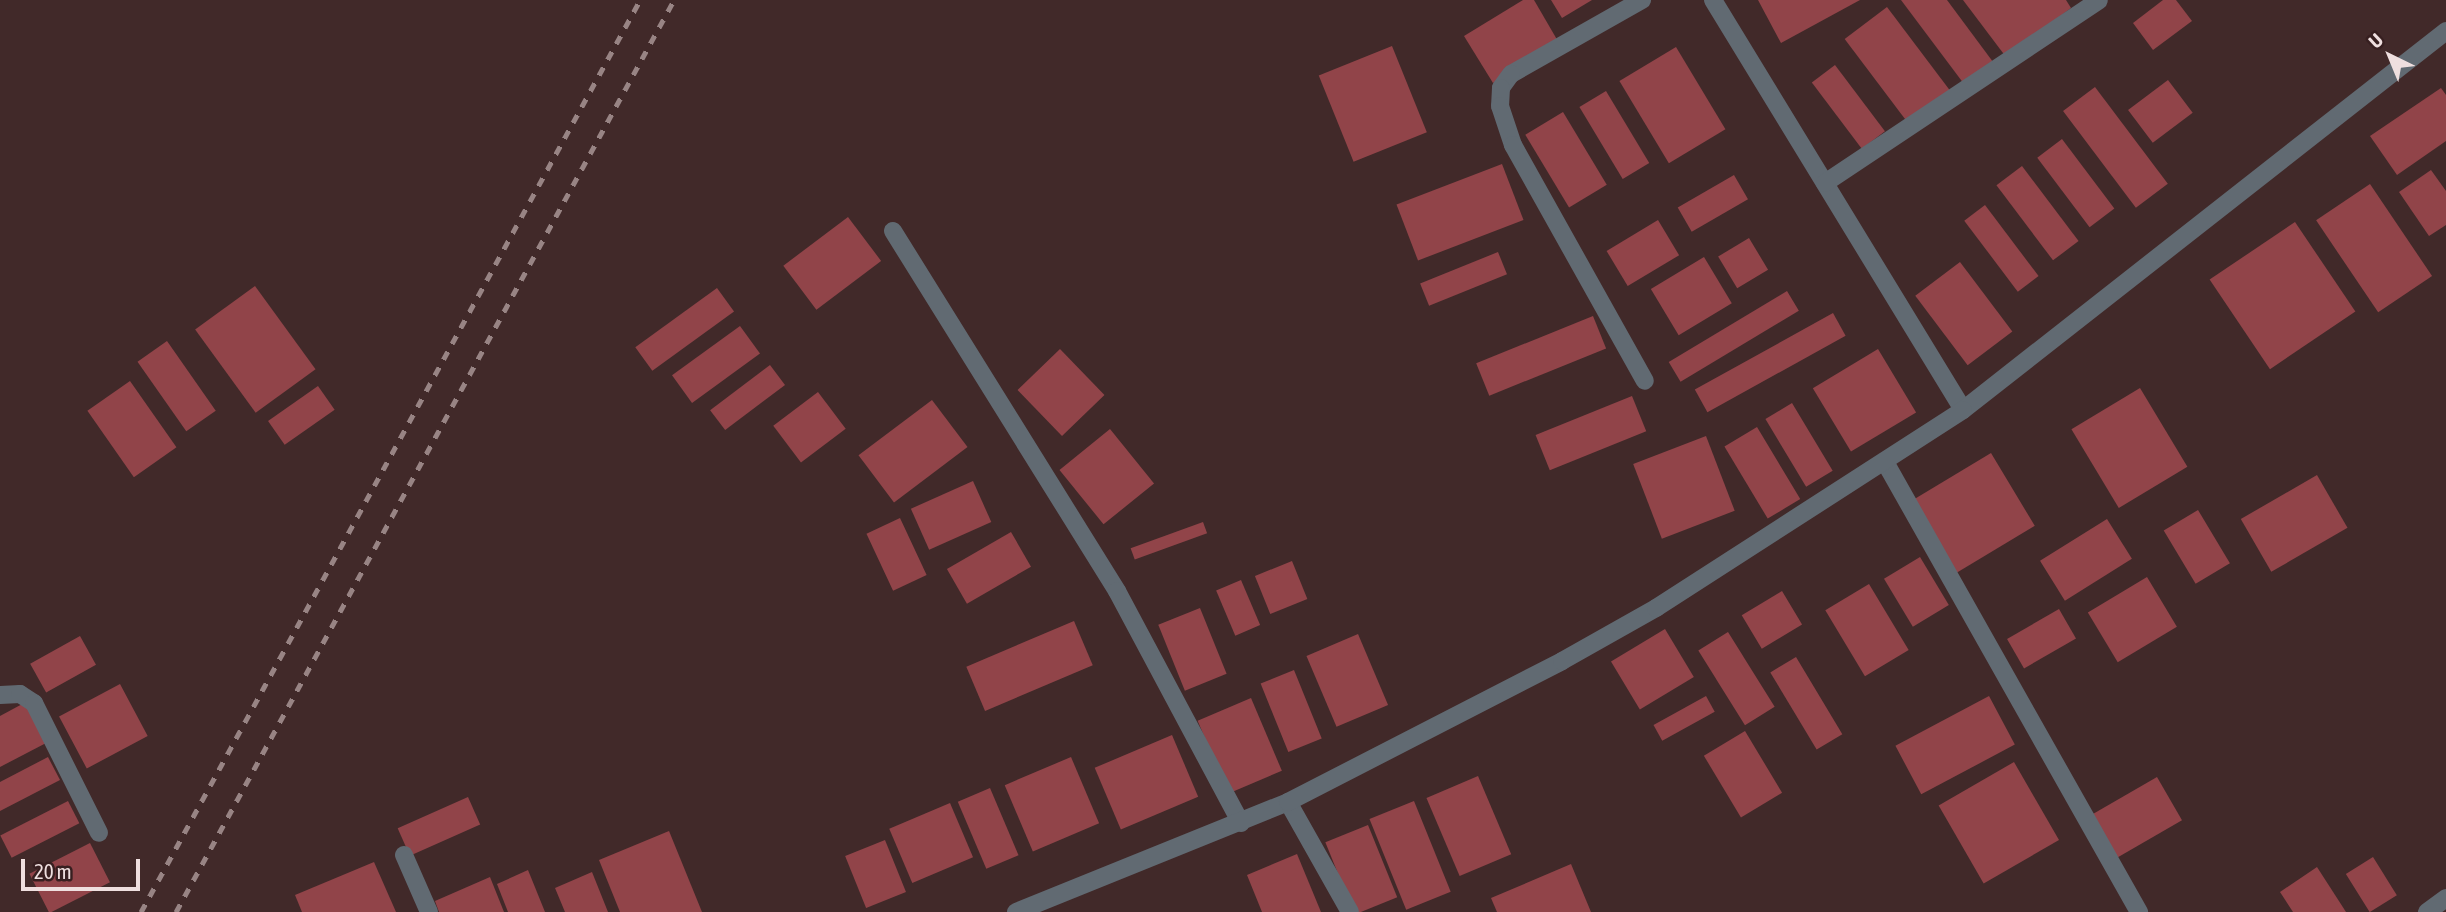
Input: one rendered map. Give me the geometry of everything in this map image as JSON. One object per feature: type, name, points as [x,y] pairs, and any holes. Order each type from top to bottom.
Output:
[{"type":"street","points":[[1642,0],[1511,74],[1502,88],[1500,106],[1513,145],[1645,381]]},
{"type":"street","points":[[1713,0],[1963,411]]},
{"type":"street","points":[[1825,183],[2099,0]]},
{"type":"street","points":[[1016,912],[1288,802],[1656,608],[1963,411],[2446,31]]},
{"type":"street","points":[[892,231],[1117,591],[1241,823]]},
{"type":"street","points":[[1885,462],[2139,912]]},
{"type":"street","points":[[0,695],[20,694],[34,703],[99,833]]},
{"type":"street","points":[[1288,802],[1350,912]]},
{"type":"street","points":[[404,855],[429,912]]},
{"type":"street","points":[[2427,912],[2446,898]]},
{"type":"building","points":[[1523,0],[1534,0],[1559,43],[1493,83],[1464,36]]},
{"type":"building","points":[[1551,0],[1592,0],[1562,18]]},
{"type":"building","points":[[1758,0],[1860,0],[1781,43]]},
{"type":"building","points":[[1901,0],[1947,0],[1996,66],[1967,88]]},
{"type":"building","points":[[1963,0],[2066,0],[2071,8],[2006,57]]},
{"type":"building","points":[[2163,0],[2176,0],[2192,21],[2153,50],[2133,23]]},
{"type":"building","points":[[1887,7],[1950,90],[1907,122],[1845,39]]},
{"type":"building","points":[[1392,46],[1427,132],[1354,162],[1319,76]]},
{"type":"building","points":[[1676,47],[1725,129],[1669,163],[1619,81]]},
{"type":"building","points":[[1835,65],[1885,131],[1862,149],[1812,82]]},
{"type":"building","points":[[2168,80],[2193,113],[2153,143],[2128,110]]},
{"type":"building","points":[[2095,87],[2168,184],[2136,208],[2063,111]]},
{"type":"building","points":[[2441,88],[2446,95],[2446,141],[2397,175],[2370,136]]},
{"type":"building","points":[[1606,91],[1649,163],[1623,179],[1579,107]]},
{"type":"building","points":[[1563,112],[1607,185],[1569,208],[1525,135]]},
{"type":"building","points":[[2062,139],[2114,208],[2090,227],[2037,158]]},
{"type":"building","points":[[1502,164],[1524,220],[1418,261],[1397,204]]},
{"type":"building","points":[[2022,166],[2079,241],[2053,260],[1996,185]]},
{"type":"building","points":[[2431,170],[2446,191],[2446,225],[2429,236],[2399,192]]},
{"type":"building","points":[[1734,175],[1748,199],[1692,232],[1678,208]]},
{"type":"building","points":[[2370,184],[2432,276],[2378,312],[2316,220]]},
{"type":"building","points":[[1985,205],[2039,276],[2018,292],[1964,221]]},
{"type":"building","points":[[848,217],[881,261],[816,310],[783,266]]},
{"type":"building","points":[[1658,220],[1679,255],[1628,286],[1607,251]]},
{"type":"building","points":[[2295,222],[2355,312],[2270,369],[2210,280]]},
{"type":"building","points":[[1749,238],[1768,270],[1737,288],[1718,257]]},
{"type":"building","points":[[1498,252],[1507,274],[1429,306],[1420,283]]},
{"type":"building","points":[[1704,257],[1732,303],[1679,335],[1651,289]]},
{"type":"building","points":[[1960,262],[2012,331],[1968,365],[1915,296]]},
{"type":"building","points":[[255,286],[316,369],[256,413],[195,329]]},
{"type":"building","points":[[717,288],[734,311],[652,371],[635,347]]},
{"type":"building","points":[[1787,291],[1799,311],[1681,382],[1669,362]]},
{"type":"building","points":[[1833,313],[1846,336],[1707,412],[1695,390]]},
{"type":"building","points":[[1593,316],[1606,348],[1489,396],[1476,363]]},
{"type":"building","points":[[740,326],[760,354],[692,403],[672,375]]},
{"type":"building","points":[[167,341],[216,411],[186,431],[138,362]]},
{"type":"building","points":[[1060,349],[1104,395],[1062,436],[1018,390]]},
{"type":"building","points":[[1878,349],[1916,412],[1851,452],[1813,388]]},
{"type":"building","points":[[770,365],[785,385],[725,430],[710,410]]},
{"type":"building","points":[[130,381],[176,447],[134,477],[87,411]]},
{"type":"building","points":[[318,386],[335,410],[285,445],[268,421]]},
{"type":"building","points":[[2140,388],[2187,467],[2119,508],[2071,429]]},
{"type":"building","points":[[818,392],[846,429],[801,462],[773,426]]},
{"type":"building","points":[[1632,396],[1646,431],[1550,470],[1536,435]]},
{"type":"building","points":[[932,400],[968,447],[894,502],[859,455]]},
{"type":"building","points":[[1792,403],[1833,471],[1806,487],[1765,419]]},
{"type":"building","points":[[1757,427],[1800,499],[1768,519],[1724,447]]},
{"type":"building","points":[[1110,429],[1154,483],[1104,524],[1059,470]]},
{"type":"building","points":[[1706,436],[1735,511],[1662,539],[1633,464]]},
{"type":"building","points":[[1991,453],[2035,526],[1952,575],[1909,502]]},
{"type":"building","points":[[2317,475],[2348,528],[2271,572],[2241,519]]},
{"type":"building","points":[[973,481],[991,522],[929,550],[911,509]]},
{"type":"building","points":[[2198,510],[2230,563],[2196,584],[2164,531]]},
{"type":"building","points":[[900,518],[927,575],[893,591],[866,534]]},
{"type":"building","points":[[2107,519],[2132,559],[2065,601],[2040,561]]},
{"type":"building","points":[[1203,522],[1207,533],[1135,560],[1131,548]]},
{"type":"building","points":[[1011,532],[1031,567],[967,604],[947,569]]},
{"type":"building","points":[[1920,557],[1949,605],[1913,627],[1884,579]]},
{"type":"building","points":[[1292,561],[1307,599],[1270,614],[1255,576]]},
{"type":"building","points":[[2147,577],[2177,627],[2118,662],[2088,613]]},
{"type":"building","points":[[1241,580],[1260,625],[1235,636],[1216,591]]},
{"type":"building","points":[[1869,584],[1909,650],[1865,676],[1825,610]]},
{"type":"building","points":[[1782,591],[1802,624],[1762,649],[1742,615]]},
{"type":"building","points":[[1200,608],[1227,674],[1185,691],[1158,625]]},
{"type":"building","points":[[2059,609],[2076,638],[2024,668],[2007,639]]},
{"type":"building","points":[[1074,621],[1093,665],[985,711],[966,667]]},
{"type":"building","points":[[1665,629],[1694,677],[1640,709],[1611,661]]},
{"type":"building","points":[[1728,632],[1775,707],[1745,725],[1698,651]]},
{"type":"building","points":[[1358,634],[1388,705],[1337,727],[1306,656]]},
{"type":"building","points":[[80,636],[96,665],[46,692],[30,664]]},
{"type":"building","points":[[1796,657],[1842,734],[1817,750],[1770,672]]},
{"type":"building","points":[[1294,670],[1322,739],[1288,752],[1261,683]]},
{"type":"building","points":[[120,684],[148,736],[87,768],[59,716]]},
{"type":"building","points":[[1706,696],[1715,712],[1662,741],[1654,725]]},
{"type":"building","points":[[1989,696],[2015,745],[1921,794],[1895,746]]},
{"type":"building","points":[[1251,698],[1282,771],[1228,793],[1198,721]]},
{"type":"building","points":[[26,702],[48,742],[0,767],[0,716]]},
{"type":"building","points":[[1745,731],[1782,793],[1741,817],[1704,756]]},
{"type":"building","points":[[1172,735],[1198,797],[1121,829],[1095,768]]},
{"type":"building","points":[[48,757],[60,780],[0,811],[0,782]]},
{"type":"building","points":[[1071,757],[1099,823],[1033,851],[1005,785]]},
{"type":"building","points":[[2014,762],[2059,840],[1984,883],[1939,806]]},
{"type":"building","points":[[1478,776],[1511,854],[1460,876],[1426,798]]},
{"type":"building","points":[[2157,777],[2182,820],[2113,860],[2088,817]]},
{"type":"building","points":[[990,788],[1019,855],[986,869],[958,802]]},
{"type":"building","points":[[468,797],[480,824],[410,856],[398,828]]},
{"type":"building","points":[[68,801],[79,823],[12,858],[0,836]]},
{"type":"building","points":[[1414,801],[1451,892],[1406,910],[1369,819]]},
{"type":"building","points":[[950,803],[973,857],[912,883],[889,829]]},
{"type":"building","points":[[1368,825],[1397,897],[1361,912],[1354,912],[1325,842]]},
{"type":"building","points":[[669,831],[702,912],[620,912],[599,860]]},
{"type":"building","points":[[885,840],[906,892],[866,908],[845,856]]},
{"type":"building","points":[[90,843],[110,882],[49,912],[29,874]]},
{"type":"building","points":[[1297,854],[1321,912],[1262,912],[1247,875]]},
{"type":"building","points":[[2373,857],[2397,895],[2370,912],[2346,874]]},
{"type":"building","points":[[374,862],[396,912],[302,912],[295,895]]},
{"type":"building","points":[[1571,864],[1591,912],[1497,912],[1491,898]]},
{"type":"building","points":[[2317,867],[2346,912],[2293,912],[2280,892]]},
{"type":"building","points":[[528,870],[545,912],[508,912],[497,884]]},
{"type":"building","points":[[592,872],[608,912],[565,912],[555,888]]},
{"type":"building","points":[[490,877],[504,912],[439,912],[435,901]]},
{"type":"railway","points":[[141,912],[640,0]]},
{"type":"railway","points":[[176,912],[674,0]]}]
